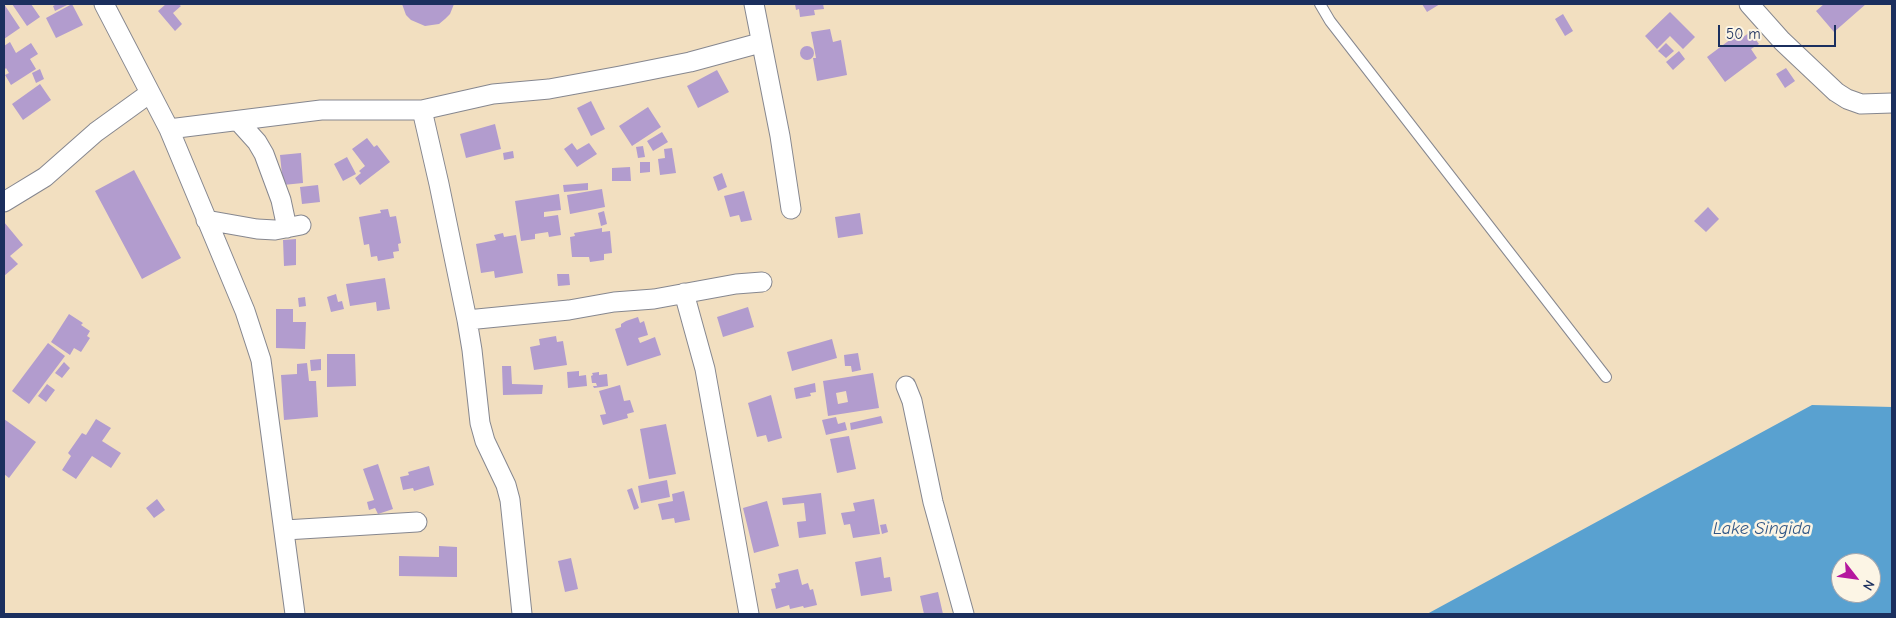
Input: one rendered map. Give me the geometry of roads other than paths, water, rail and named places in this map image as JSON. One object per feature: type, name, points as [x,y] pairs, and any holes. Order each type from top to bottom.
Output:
[{"type":"street","points":[[104,4],[169,129],[245,311],[261,360],[295,614]]},
{"type":"street","points":[[754,4],[760,44],[780,136],[791,209]]},
{"type":"street","points":[[1749,4],[1782,41],[1836,92],[1847,99],[1861,104],[1892,103]]},
{"type":"street","points":[[169,129],[239,122],[320,110],[422,110],[493,94],[549,89],[620,76],[690,62],[760,44]]},
{"type":"street","points":[[4,202],[45,177],[96,132],[150,93]]},
{"type":"street","points":[[422,110],[440,184],[472,350],[480,423],[485,442],[506,485],[510,500],[522,614]]},
{"type":"street","points":[[206,220],[257,230],[275,230],[294,226],[281,200],[264,154],[239,122]]},
{"type":"street","points":[[466,320],[569,310],[614,302],[654,299],[736,284],[762,282]]},
{"type":"street","points":[[684,293],[704,369],[750,614]]},
{"type":"street","points":[[906,386],[912,401],[933,502],[964,614]]},
{"type":"street","points":[[284,530],[417,522]]},
{"type":"lane","points":[[1320,4],[1330,21],[1606,377]]},
{"type":"water","name":"Lake Singida","points":[[1812,405],[1892,407],[1892,614],[1427,614]]}]
